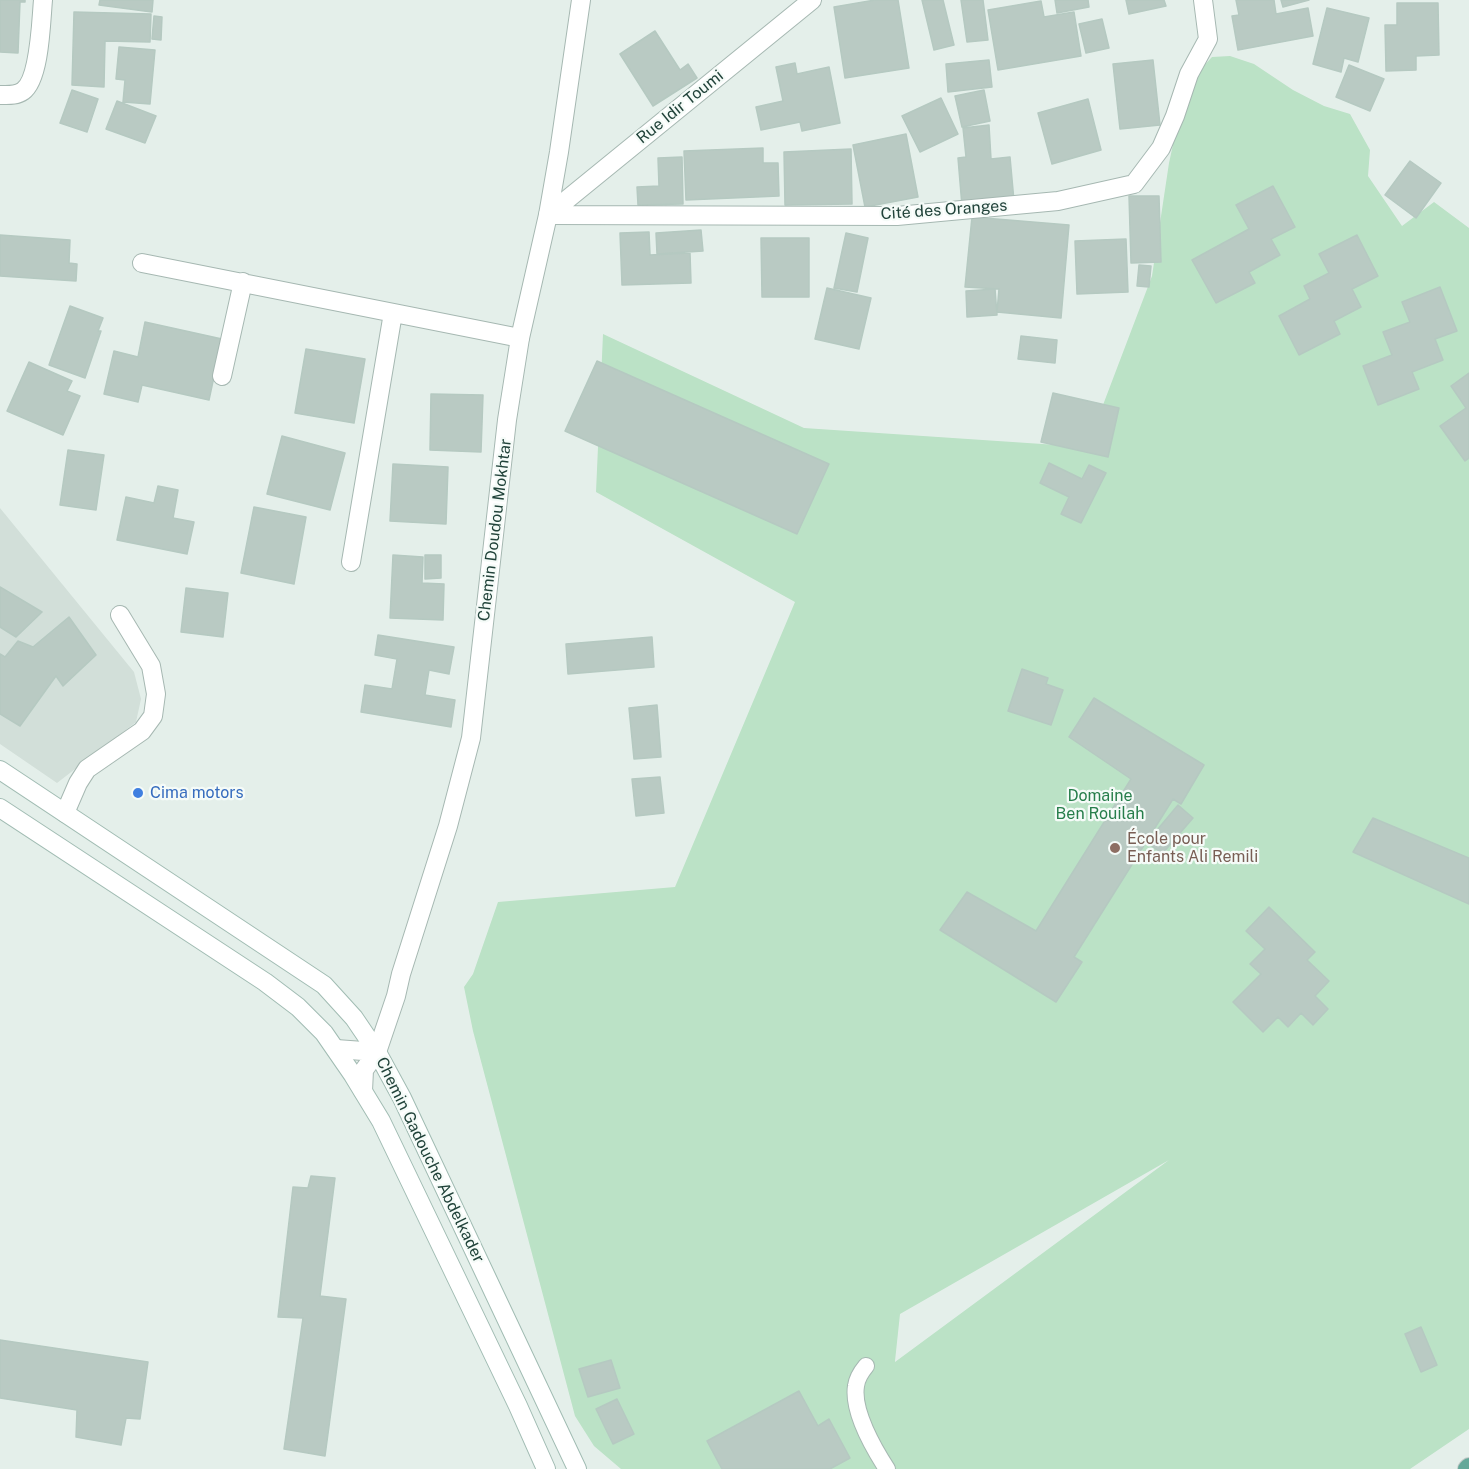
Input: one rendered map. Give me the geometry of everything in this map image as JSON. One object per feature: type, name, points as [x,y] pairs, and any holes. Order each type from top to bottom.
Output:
[{"type":"street","points":[[0,94],[16,95],[26,90],[37,65],[43,0]]},
{"type":"street","name":"Chemin Doudou Mokhtar","points":[[363,1090],[364,1070],[377,1052],[448,826],[471,738],[507,420],[520,338],[548,215],[581,0]]},
{"type":"street","name":"Rue Idir Toumi","points":[[548,215],[812,0]]},
{"type":"street","name":"Cité des Oranges","points":[[548,215],[897,216],[1058,201],[1134,184],[1161,148],[1189,74],[1208,39],[1203,0]]},
{"type":"street","points":[[142,262],[520,338]]},
{"type":"street","points":[[222,376],[243,282]]},
{"type":"street","points":[[351,562],[393,313]]},
{"type":"street","points":[[65,813],[87,769],[142,731],[153,716],[156,694],[151,666],[120,615]]},
{"type":"street","name":"Chemin Gadouche Abdelkader","points":[[0,770],[324,985],[354,1018],[377,1052],[402,1098],[577,1469]]},
{"type":"street","name":"Chemin Gadouche Abdelkader","points":[[0,808],[265,982],[298,1007],[324,1033],[363,1090],[386,1132],[546,1469]]},
{"type":"street","points":[[336,1049],[377,1052]]},
{"type":"lane","points":[[866,1366],[855,1387],[856,1400],[866,1431],[887,1469]]},
{"type":"shaded area","points":[[0,508],[134,672],[141,699],[136,722],[57,783],[0,744]]},
{"type":"green space","name":"Domaine Ben Rouilah","points":[[1230,56],[1254,64],[1293,90],[1324,106],[1350,114],[1370,150],[1368,176],[1402,226],[1434,202],[1469,228],[1469,1429],[1410,1469],[621,1469],[594,1446],[575,1416],[473,1031],[464,987],[473,974],[498,902],[675,887],[795,602],[596,492],[603,334],[804,428],[1087,447],[1152,276],[1169,163],[1181,108],[1197,73],[1212,57]],"holes":[[[1169,1160],[895,1362],[900,1314]]]},
{"type":"building","points":[[0,0],[25,0],[25,2],[20,2],[18,53],[0,52]]},
{"type":"building","points":[[100,0],[153,0],[152,12],[99,5]]},
{"type":"building","points":[[875,0],[898,0],[909,68],[845,78],[834,7]]},
{"type":"building","points":[[922,0],[943,0],[954,45],[934,50]]},
{"type":"building","points":[[961,0],[983,0],[988,40],[967,42]]},
{"type":"building","points":[[1055,0],[1088,0],[1089,7],[1057,13]]},
{"type":"building","points":[[1126,0],[1164,0],[1166,6],[1129,14]]},
{"type":"building","points":[[1236,0],[1274,0],[1276,14],[1308,8],[1313,36],[1238,50],[1232,16],[1239,15]]},
{"type":"building","points":[[1281,0],[1309,0],[1283,7]]},
{"type":"building","points":[[1041,1],[1044,17],[1074,12],[1081,56],[998,70],[988,10]]},
{"type":"building","points":[[1397,3],[1438,3],[1439,55],[1416,56],[1416,70],[1386,71],[1385,25],[1397,25]]},
{"type":"building","points":[[1327,8],[1369,18],[1358,62],[1344,58],[1341,72],[1313,64]]},
{"type":"building","points":[[74,12],[151,14],[150,42],[105,41],[104,87],[72,85]]},
{"type":"building","points":[[154,16],[162,17],[161,40],[152,39]]},
{"type":"building","points":[[1102,19],[1109,48],[1086,53],[1079,24]]},
{"type":"building","points":[[655,31],[680,70],[688,64],[697,78],[653,106],[620,54]]},
{"type":"building","points":[[119,47],[155,50],[150,104],[123,102],[125,80],[116,79]]},
{"type":"building","points":[[989,60],[992,87],[948,92],[946,64]]},
{"type":"building","points":[[1153,60],[1160,125],[1120,129],[1113,64]]},
{"type":"building","points":[[795,63],[797,74],[829,67],[840,123],[802,131],[800,122],[761,130],[756,107],[783,101],[776,67]]},
{"type":"building","points":[[1349,65],[1384,79],[1370,111],[1336,97]]},
{"type":"building","points":[[72,90],[98,99],[87,132],[60,123]]},
{"type":"building","points":[[984,90],[990,121],[962,127],[955,96]]},
{"type":"building","points":[[941,98],[958,134],[920,152],[902,116]]},
{"type":"building","points":[[1088,99],[1101,150],[1052,164],[1038,113]]},
{"type":"building","points":[[117,101],[156,116],[145,143],[106,129]]},
{"type":"building","points":[[989,125],[991,159],[1010,157],[1014,201],[962,206],[958,158],[966,157],[963,128]]},
{"type":"building","points":[[906,134],[918,197],[865,207],[853,145]]},
{"type":"building","points":[[763,148],[763,163],[778,163],[779,196],[686,200],[684,151]]},
{"type":"building","points":[[851,149],[852,204],[785,205],[784,152]]},
{"type":"building","points":[[682,157],[683,204],[638,205],[637,187],[659,186],[658,158]]},
{"type":"building","points":[[1410,161],[1441,183],[1416,218],[1385,195]]},
{"type":"building","points":[[1273,186],[1295,227],[1271,239],[1280,255],[1249,272],[1255,283],[1216,303],[1192,260],[1249,229],[1236,205]]},
{"type":"building","points":[[1129,196],[1159,196],[1161,262],[1131,263]]},
{"type":"building","points":[[972,217],[1069,225],[1061,318],[997,312],[999,289],[965,287]]},
{"type":"building","points":[[701,230],[703,251],[657,254],[656,233]]},
{"type":"building","points":[[649,232],[650,255],[690,253],[691,283],[622,285],[620,233]]},
{"type":"building","points":[[846,233],[868,238],[857,292],[834,288]]},
{"type":"building","points":[[0,235],[70,240],[69,263],[77,264],[76,281],[0,276]]},
{"type":"building","points":[[1357,235],[1378,276],[1352,289],[1361,307],[1334,321],[1340,334],[1299,355],[1279,316],[1310,299],[1304,286],[1329,273],[1319,254]]},
{"type":"building","points":[[761,238],[809,238],[809,297],[762,297]]},
{"type":"building","points":[[1126,239],[1128,292],[1077,294],[1075,241]]},
{"type":"building","points":[[1139,265],[1151,266],[1149,287],[1137,286]]},
{"type":"building","points":[[1440,287],[1457,331],[1435,339],[1443,360],[1412,372],[1419,389],[1378,405],[1363,366],[1392,355],[1383,332],[1410,322],[1402,302]]},
{"type":"building","points":[[827,288],[871,298],[859,349],[815,339]]},
{"type":"building","points":[[995,289],[997,315],[967,317],[966,291]]},
{"type":"building","points":[[70,306],[103,318],[98,331],[101,331],[85,378],[49,365]]},
{"type":"building","points":[[145,322],[222,339],[209,400],[142,385],[138,402],[104,394],[114,351],[138,357]]},
{"type":"building","points":[[1021,336],[1057,340],[1055,363],[1018,359]]},
{"type":"building","points":[[306,349],[365,359],[354,423],[295,413]]},
{"type":"building","points":[[597,361],[829,464],[797,534],[565,431]]},
{"type":"building","points":[[29,362],[72,381],[67,391],[80,396],[63,435],[7,411]]},
{"type":"building","points":[[1469,373],[1469,458],[1465,461],[1440,426],[1466,408],[1451,386]]},
{"type":"building","points":[[1053,393],[1119,408],[1108,457],[1041,442]]},
{"type":"building","points":[[431,394],[483,395],[481,452],[430,450]]},
{"type":"building","points":[[282,436],[345,453],[330,510],[267,494]]},
{"type":"building","points":[[68,450],[104,455],[96,510],[60,505]]},
{"type":"building","points":[[1049,463],[1082,479],[1089,465],[1106,473],[1081,523],[1061,514],[1069,497],[1040,483]]},
{"type":"building","points":[[393,464],[448,467],[446,524],[390,521]]},
{"type":"building","points":[[158,486],[178,490],[173,518],[194,522],[187,554],[117,540],[126,497],[154,503]]},
{"type":"building","points":[[254,507],[306,517],[294,584],[241,573]]},
{"type":"building","points":[[393,555],[423,557],[422,583],[444,584],[443,620],[390,618]]},
{"type":"building","points":[[425,555],[441,555],[441,578],[425,579]]},
{"type":"building","points":[[0,587],[42,612],[16,637],[0,627]]},
{"type":"building","points":[[186,588],[228,593],[223,637],[181,632]]},
{"type":"building","points":[[69,617],[96,655],[63,686],[56,676],[20,726],[0,714],[0,654],[5,657],[18,641],[33,647]]},
{"type":"building","points":[[378,635],[454,647],[449,674],[429,670],[425,695],[455,700],[451,727],[361,712],[365,685],[392,689],[397,659],[375,655]]},
{"type":"building","points":[[652,637],[654,667],[568,674],[566,644]]},
{"type":"building","points":[[1022,669],[1048,678],[1046,684],[1063,690],[1051,725],[1008,711]]},
{"type":"building","name":"École pour Enfants Ali Remili","points":[[1094,698],[1204,765],[1181,804],[1173,799],[1074,957],[1082,962],[1056,1002],[940,930],[967,892],[1036,931],[1131,779],[1069,737]]},
{"type":"building","points":[[657,705],[661,757],[634,759],[629,708]]},
{"type":"building","points":[[660,777],[664,813],[636,816],[632,779]]},
{"type":"building","points":[[1178,805],[1193,818],[1162,854],[1147,842]]},
{"type":"building","points":[[1373,818],[1469,858],[1469,904],[1353,852]]},
{"type":"building","points":[[1269,907],[1315,952],[1307,960],[1329,981],[1315,996],[1328,1009],[1313,1025],[1301,1013],[1288,1027],[1278,1017],[1263,1032],[1233,1002],[1261,974],[1250,964],[1265,949],[1246,931]]},
{"type":"building","points":[[311,1176],[335,1178],[320,1296],[346,1299],[325,1456],[284,1449],[303,1318],[278,1317],[293,1187],[308,1188]]},
{"type":"building","points":[[1421,1327],[1437,1365],[1421,1372],[1405,1334]]},
{"type":"building","points":[[0,1340],[148,1362],[140,1419],[126,1418],[121,1445],[76,1437],[77,1410],[0,1398]]},
{"type":"building","points":[[611,1360],[620,1388],[588,1397],[579,1369]]},
{"type":"building","points":[[799,1391],[818,1426],[829,1419],[850,1458],[830,1469],[722,1469],[707,1441]]},
{"type":"building","points":[[617,1399],[634,1434],[613,1444],[596,1409]]},
{"type":"place","name":"Cima motors","points":[[138,793]]},
{"type":"place","name":"École pour Enfants Ali Remili","points":[[1115,848]]}]
